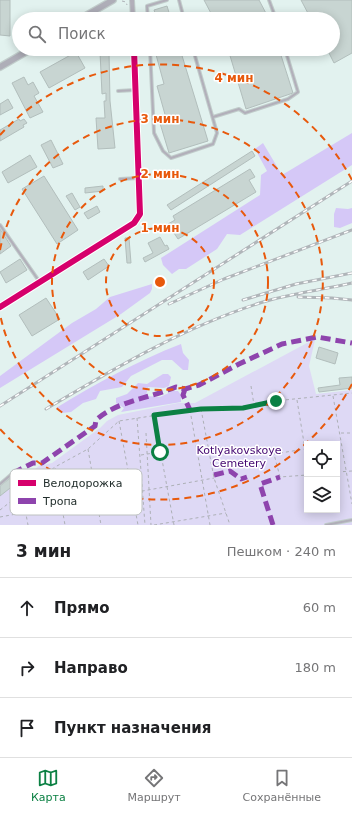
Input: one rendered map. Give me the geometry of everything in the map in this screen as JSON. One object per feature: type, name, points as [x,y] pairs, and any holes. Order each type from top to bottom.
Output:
[{"type":"main road","points":[[93,12],[114,0]]},
{"type":"main road","points":[[0,67],[19,56]]},
{"type":"street","points":[[132,0],[133,12]]},
{"type":"street","points":[[0,307],[134,223],[140,214],[134,56]]},
{"type":"lane","points":[[148,12],[148,6],[167,0]]},
{"type":"lane","points":[[179,0],[182,12]]},
{"type":"lane","points":[[269,0],[273,12]]},
{"type":"lane","points":[[150,56],[154,133],[163,151],[171,158],[213,144],[217,134],[195,56]]},
{"type":"lane","points":[[213,117],[239,109],[245,113],[288,99],[298,92],[287,56]]},
{"type":"lane","points":[[118,91],[136,90]]},
{"type":"lane","points":[[120,179],[139,178]]},
{"type":"lane","points":[[0,224],[40,282]]},
{"type":"lane","points":[[0,484],[10,476]]},
{"type":"lane","points":[[326,525],[352,520]]},
{"type":"path","points":[[122,1],[126,2],[127,5]]},
{"type":"path","points":[[251,386],[255,406]]},
{"type":"path","points":[[52,469],[88,449],[119,421],[190,410],[230,409],[255,406],[265,402],[297,400],[352,393]]},
{"type":"path","points":[[333,395],[352,504]]},
{"type":"path","points":[[297,400],[304,443]]},
{"type":"path","points":[[201,409],[214,478],[230,525]]},
{"type":"path","points":[[190,410],[210,525]]},
{"type":"path","points":[[154,415],[174,525]]},
{"type":"path","points":[[137,418],[142,469]]},
{"type":"path","points":[[119,421],[128,469]]},
{"type":"path","points":[[340,433],[352,432]]},
{"type":"path","points":[[146,433],[151,525]]},
{"type":"path","points":[[88,449],[92,469]]},
{"type":"path","points":[[304,449],[274,454],[280,477],[304,475]]},
{"type":"path","points":[[141,455],[160,452]]},
{"type":"path","points":[[340,472],[352,471]]},
{"type":"path","points":[[142,473],[145,525]]},
{"type":"path","points":[[143,491],[214,478]]},
{"type":"path","points":[[0,510],[10,502]]},
{"type":"path","points":[[154,525],[226,513]]},
{"type":"path","points":[[0,516],[10,514]]},
{"type":"path","points":[[26,515],[28,525]]},
{"type":"path","points":[[63,515],[65,525]]},
{"type":"path","points":[[100,515],[102,525]]},
{"type":"path","points":[[136,515],[138,525]]},
{"type":"green space","name":"Kotlyakovskoye Cemetery","points":[[315,340],[309,366],[316,394],[352,390],[352,525],[0,525],[0,496],[10,488],[10,515],[142,515],[142,469],[35,469],[39,466],[52,463],[100,428],[107,421],[118,415],[178,403],[195,403]]},
{"type":"shaded area","points":[[352,133],[352,165],[240,235],[227,234],[217,249],[186,269],[179,269],[172,274],[163,265],[161,258],[260,195],[261,175],[267,171],[255,149],[263,143],[282,175]]},
{"type":"shaded area","points":[[336,208],[352,208],[352,223],[340,228],[334,227],[334,214]]},
{"type":"shaded area","points":[[152,284],[150,293],[121,314],[0,388],[0,376],[72,323],[96,309],[110,297]]},
{"type":"shaded area","points":[[181,344],[183,353],[189,360],[188,370],[183,370],[172,360],[162,360],[131,376],[122,387],[100,391],[96,399],[83,403],[71,412],[62,413],[56,408],[117,373]]},
{"type":"shaded area","points":[[163,374],[168,374],[171,377],[169,386],[164,388],[148,387],[146,396],[160,397],[173,391],[178,391],[181,395],[181,402],[121,412],[124,408],[116,403],[116,398],[127,394],[138,383],[147,384]]},
{"type":"building","points":[[0,0],[10,0],[10,36],[0,35]]},
{"type":"building","points":[[204,0],[259,0],[265,12],[210,12]]},
{"type":"building","points":[[301,0],[352,0],[352,53],[334,63],[330,56],[340,56],[340,12],[307,12]]},
{"type":"building","points":[[167,6],[169,12],[155,12],[154,10]]},
{"type":"building","points":[[69,56],[78,56],[85,68],[49,88],[40,72]]},
{"type":"building","points":[[100,56],[109,56],[110,101],[115,148],[98,149],[96,118],[105,118],[104,101],[106,101],[106,93],[102,94]]},
{"type":"building","points":[[156,56],[182,56],[208,141],[169,153],[159,120],[166,118],[157,86],[164,84]]},
{"type":"building","points":[[230,56],[281,56],[293,93],[246,109]]},
{"type":"building","points":[[24,77],[28,85],[33,82],[39,93],[34,96],[43,112],[30,118],[12,83]]},
{"type":"building","points":[[8,99],[13,108],[0,115],[0,104]]},
{"type":"building","points":[[19,119],[20,121],[24,119],[27,123],[23,125],[24,127],[0,141],[0,130]]},
{"type":"building","points":[[51,140],[63,164],[53,168],[41,145]]},
{"type":"building","points":[[252,151],[255,156],[171,210],[167,205]]},
{"type":"building","points":[[30,155],[37,167],[8,183],[2,172]]},
{"type":"building","points":[[250,169],[255,177],[249,180],[256,192],[178,239],[168,224],[175,220],[173,216]]},
{"type":"building","points":[[44,176],[78,230],[57,244],[22,189]]},
{"type":"building","points":[[103,186],[103,191],[85,193],[85,188]]},
{"type":"building","points":[[72,193],[80,207],[75,210],[66,196]]},
{"type":"building","points":[[97,206],[100,212],[88,219],[84,213]]},
{"type":"building","points":[[0,229],[11,246],[0,254]]},
{"type":"building","points":[[160,237],[165,246],[167,245],[169,249],[145,262],[143,258],[153,253],[148,243]]},
{"type":"building","points":[[125,238],[129,238],[131,263],[127,263]]},
{"type":"building","points":[[20,259],[27,270],[6,283],[0,272]]},
{"type":"building","points":[[104,259],[109,266],[88,280],[83,272]]},
{"type":"building","points":[[46,298],[60,319],[32,336],[19,315]]},
{"type":"building","points":[[319,347],[338,353],[335,364],[316,358]]},
{"type":"building","points":[[352,377],[352,388],[319,392],[318,388],[340,385],[339,378]]},
{"type":"building","points":[[10,478],[10,488],[0,496],[0,486]]},
{"type":"railway","points":[[0,406],[352,181]]},
{"type":"railway","points":[[169,304],[224,279],[352,230]]},
{"type":"railway","points":[[243,300],[296,284],[352,273]]},
{"type":"railway","points":[[46,409],[125,363],[206,323],[263,302],[352,283]]},
{"type":"railway","points":[[298,297],[352,300]]},
{"type":"marked path","points":[[21,469],[33,463],[42,463],[95,426],[96,420],[104,414],[114,408],[134,400],[176,387],[185,389],[199,385],[282,344],[317,337],[352,343]]},
{"type":"marked path","points":[[185,389],[183,395],[190,410]]},
{"type":"marked path","points":[[214,475],[230,471],[241,479],[247,477]]},
{"type":"marked path","points":[[273,525],[260,484],[280,477]]},
{"type":"cycle path","points":[[0,307],[134,223],[140,214],[134,56]]},
{"type":"route","points":[[160,452],[154,415],[201,409],[243,408],[255,406],[265,402],[276,401]]}]
